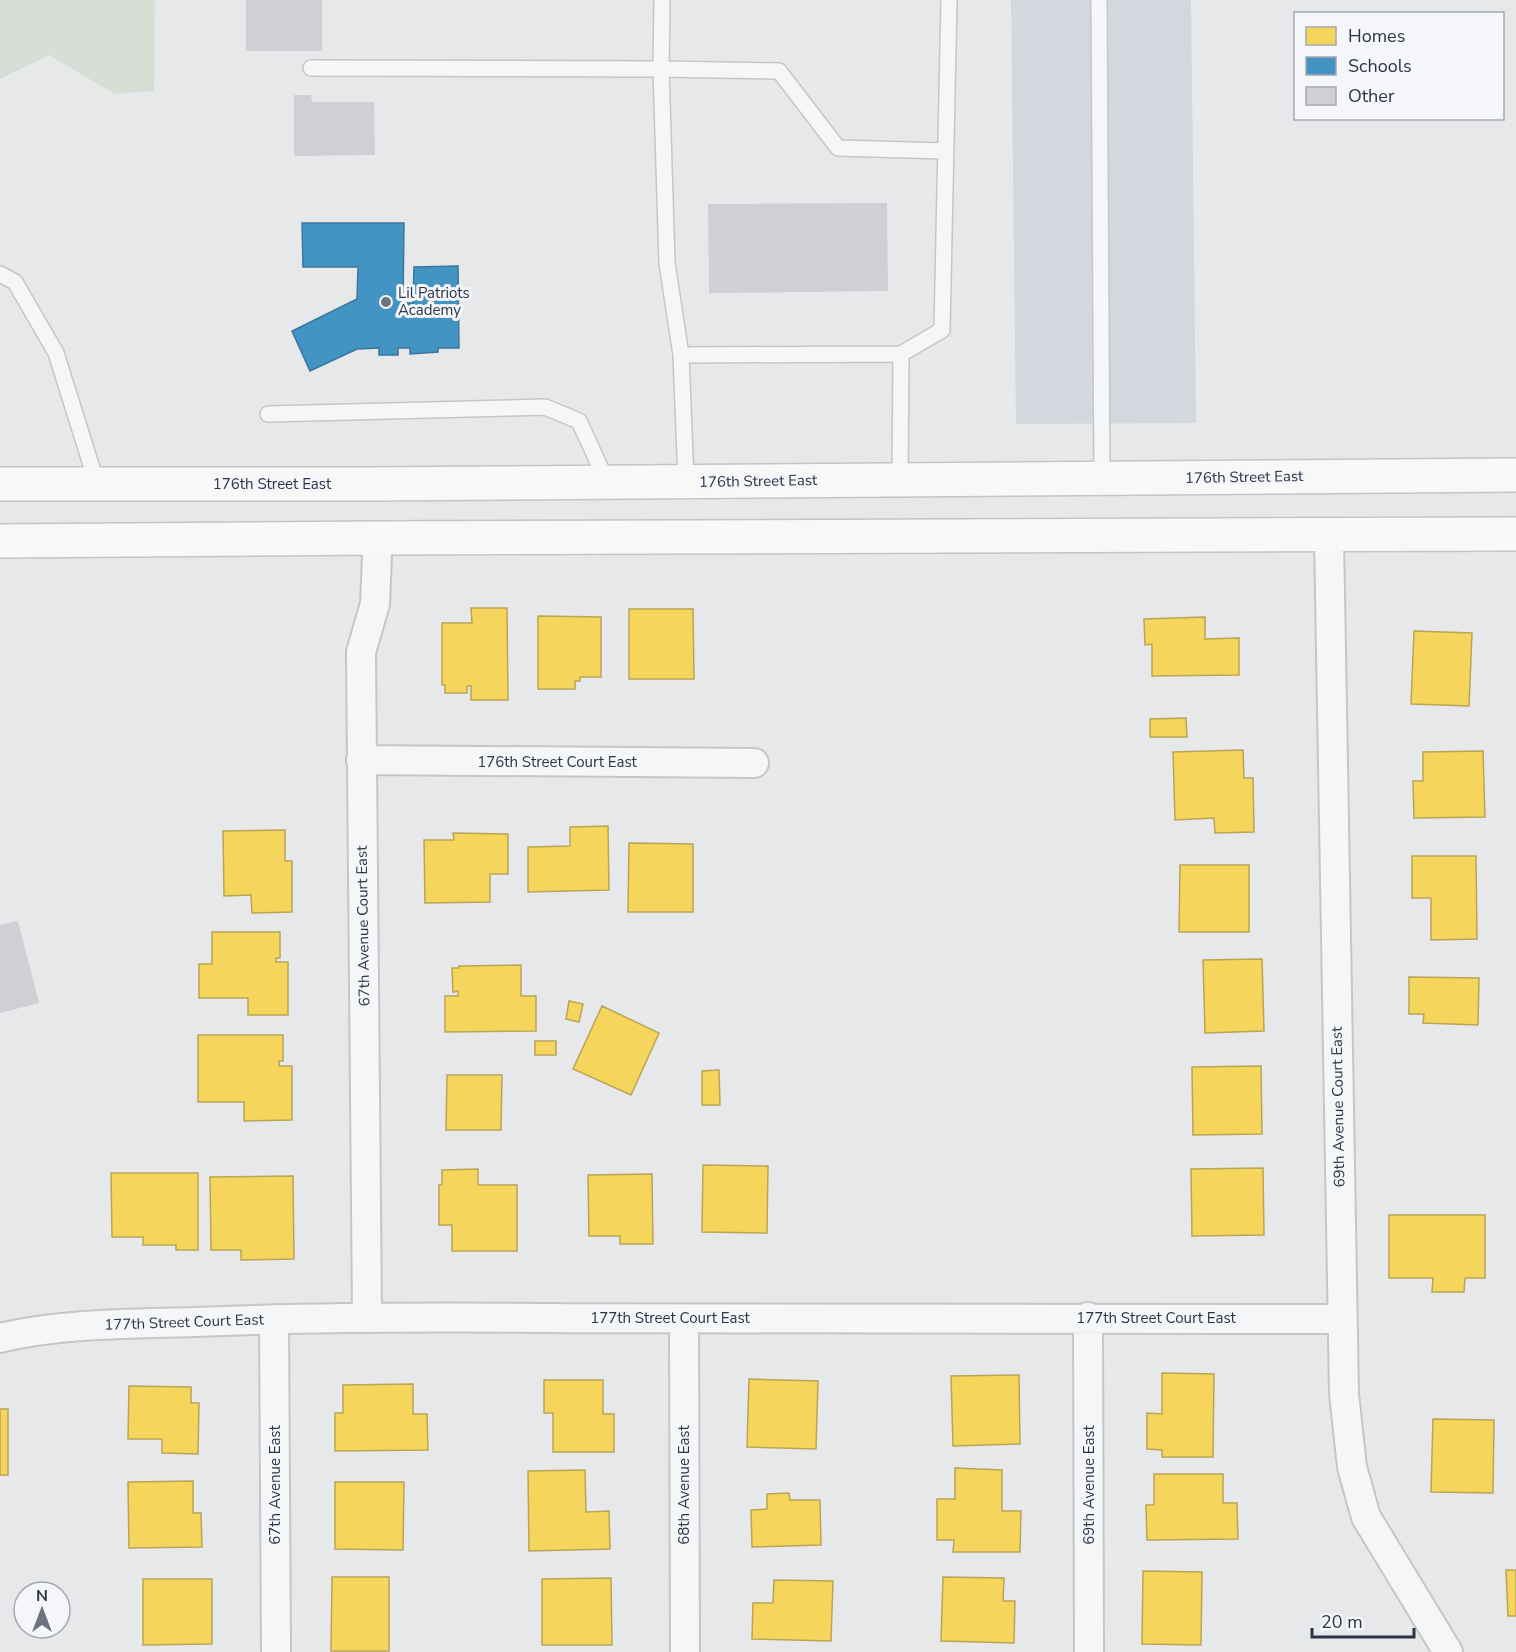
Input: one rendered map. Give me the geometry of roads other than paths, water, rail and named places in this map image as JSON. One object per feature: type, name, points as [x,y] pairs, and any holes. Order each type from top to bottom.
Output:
[{"type":"main road","name":"176th Street East","points":[[0,484],[686,482],[1516,475]]},
{"type":"main road","points":[[0,542],[374,538],[1516,534]]},
{"type":"street","name":"69th Avenue Court East","points":[[1329,536],[1344,1394],[1352,1467],[1366,1517],[1448,1652]]},
{"type":"street","name":"67th Avenue Court East","points":[[367,1316],[361,652],[375,604],[377,556],[374,538]]},
{"type":"street","name":"176th Street Court East","points":[[361,760],[754,763]]},
{"type":"street","name":"177th Street Court East","points":[[0,1338],[92,1326],[367,1316],[684,1319],[1088,1317],[1342,1319]]},
{"type":"street","name":"69th Avenue East","points":[[1088,1317],[1089,1652]]},
{"type":"street","name":"67th Avenue East","points":[[274,1319],[276,1652]]},
{"type":"street","name":"68th Avenue East","points":[[684,1319],[685,1652]]},
{"type":"lane","points":[[662,0],[661,69],[667,263],[681,355],[686,482]]},
{"type":"lane","points":[[681,355],[901,354],[942,330],[949,0]]},
{"type":"lane","points":[[1099,0],[1102,478]]},
{"type":"lane","points":[[312,68],[779,71],[838,148],[946,151]]},
{"type":"lane","points":[[0,274],[15,282],[56,353],[97,484]]},
{"type":"lane","points":[[900,480],[901,354]]},
{"type":"lane","points":[[268,414],[546,407],[579,421],[607,482]]},
{"type":"place","name":"Lil Patriots Academy","points":[[386,302]]}]
